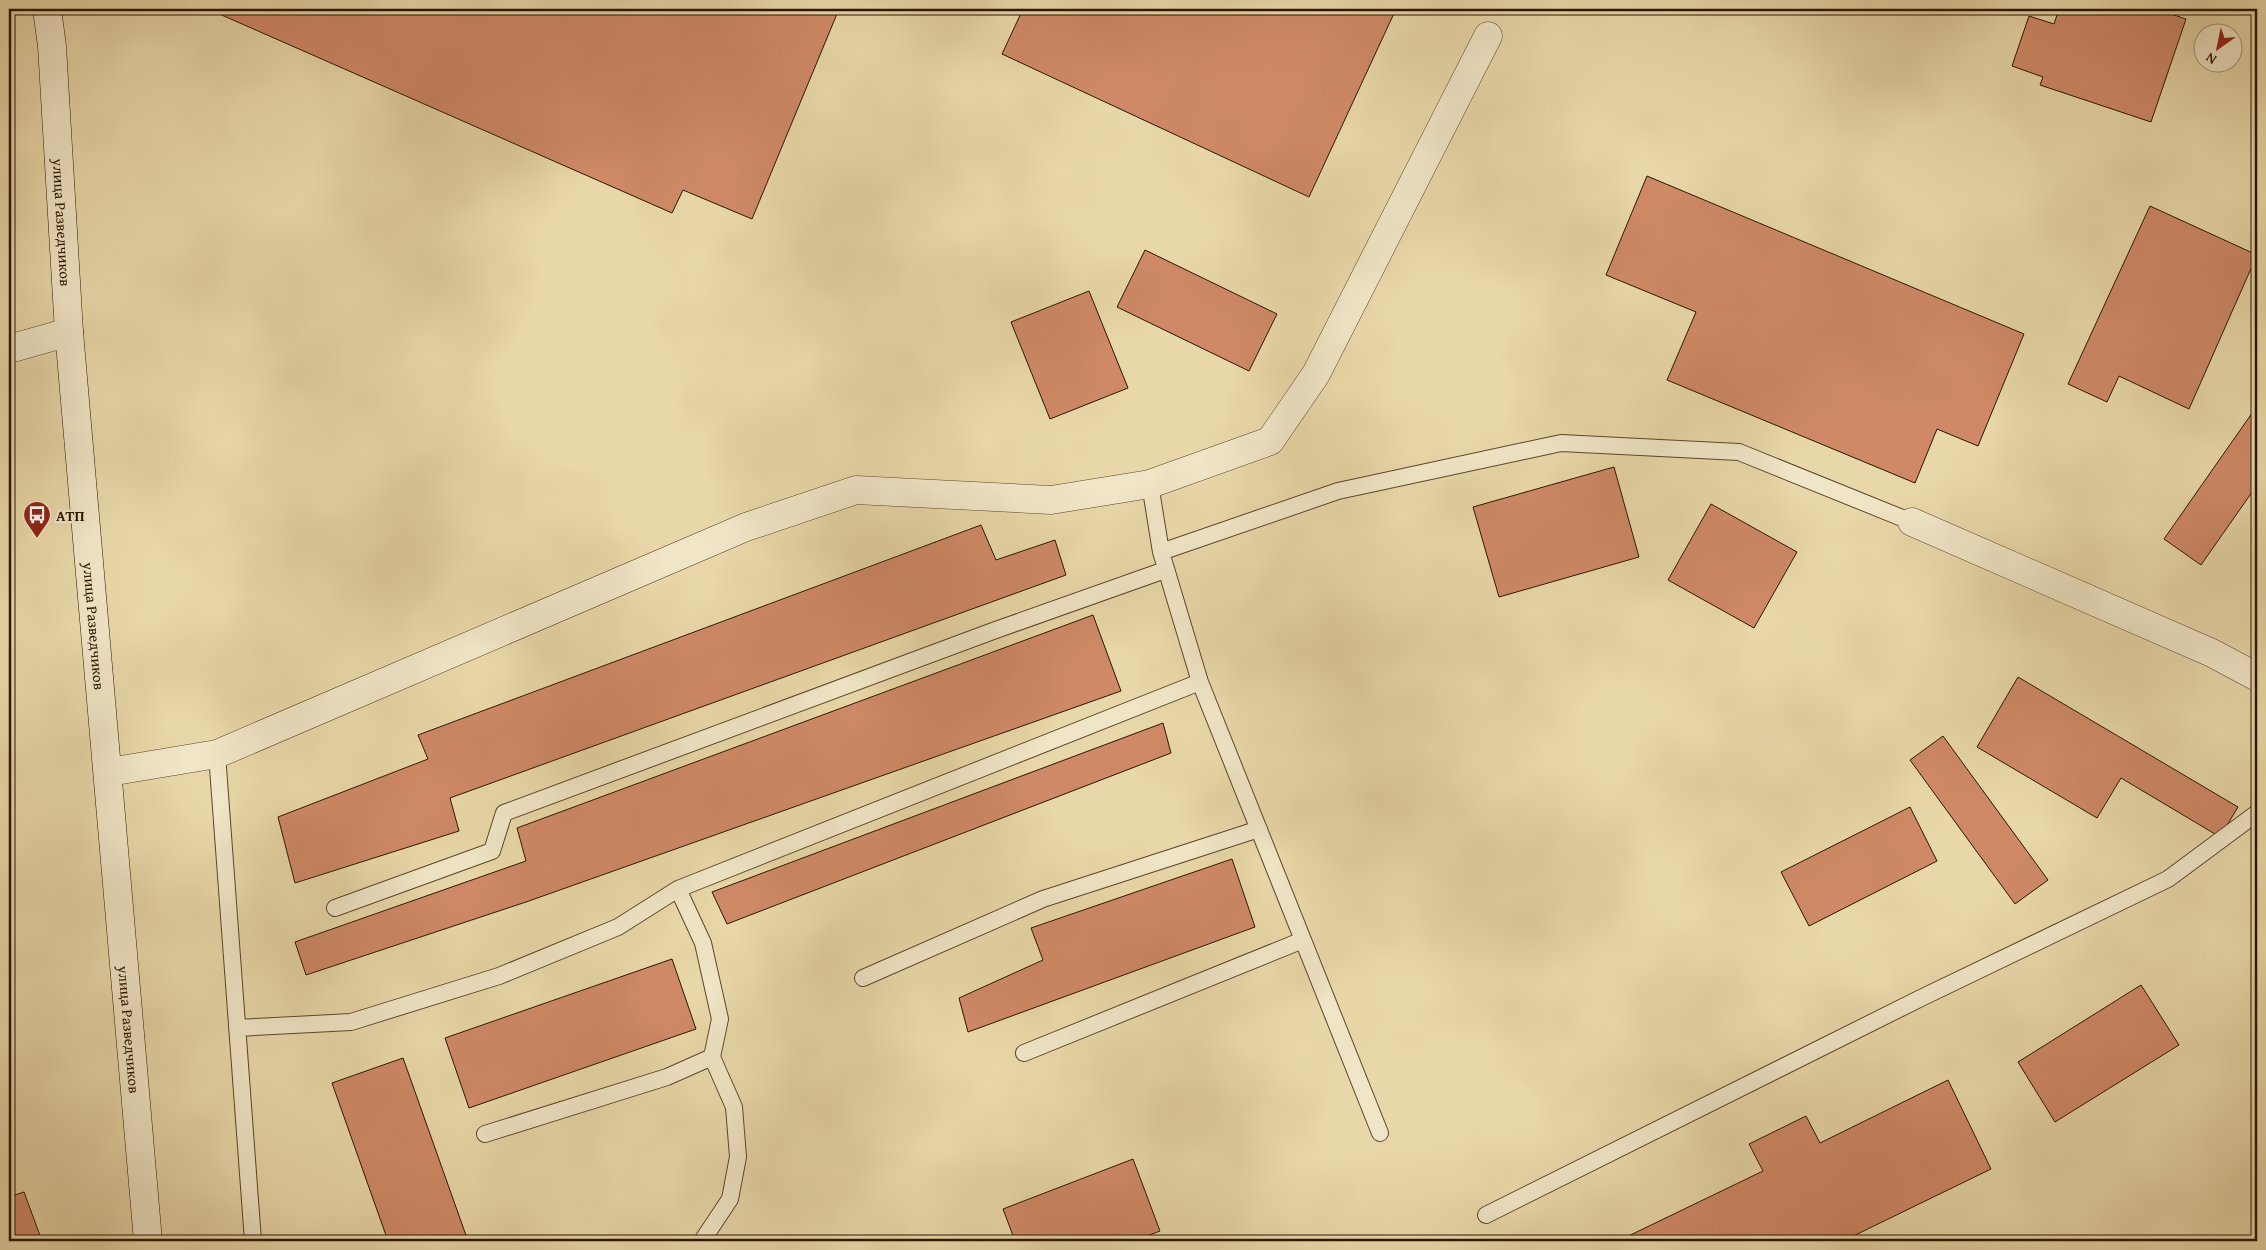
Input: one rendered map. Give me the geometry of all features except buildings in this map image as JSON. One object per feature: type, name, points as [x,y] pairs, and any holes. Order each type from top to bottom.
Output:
[{"type":"street","name":"улица Разведчиков","points":[[47,9],[52,46],[69,332],[86,539],[109,772],[148,1241]]},
{"type":"street","points":[[109,772],[216,754],[746,527],[856,490],[1051,500],[1150,484],[1270,441],[1316,374],[1488,36]]},
{"type":"street","points":[[9,349],[69,332]]},
{"type":"street","points":[[1912,522],[2212,653],[2257,677]]},
{"type":"lane","points":[[1160,552],[1338,492],[1561,443],[1739,452],[1912,522]]},
{"type":"lane","points":[[1150,484],[1160,552],[1200,682],[1380,1133]]},
{"type":"lane","points":[[335,908],[492,851],[504,813],[993,631],[1165,570]]},
{"type":"lane","points":[[237,1028],[351,1022],[499,976],[618,927],[678,889],[1200,682]]},
{"type":"lane","points":[[216,754],[253,1241]]},
{"type":"lane","points":[[1486,1215],[1921,998],[2168,879],[2257,813]]},
{"type":"lane","points":[[863,978],[1043,899],[1259,829]]},
{"type":"lane","points":[[678,889],[702,943],[720,1018],[712,1057],[734,1107],[738,1157],[730,1199],[702,1241]]},
{"type":"lane","points":[[1024,1053],[1303,940]]},
{"type":"lane","points":[[485,1134],[667,1077],[712,1057]]},
{"type":"place","name":"АТП","points":[[37,539]]}]
